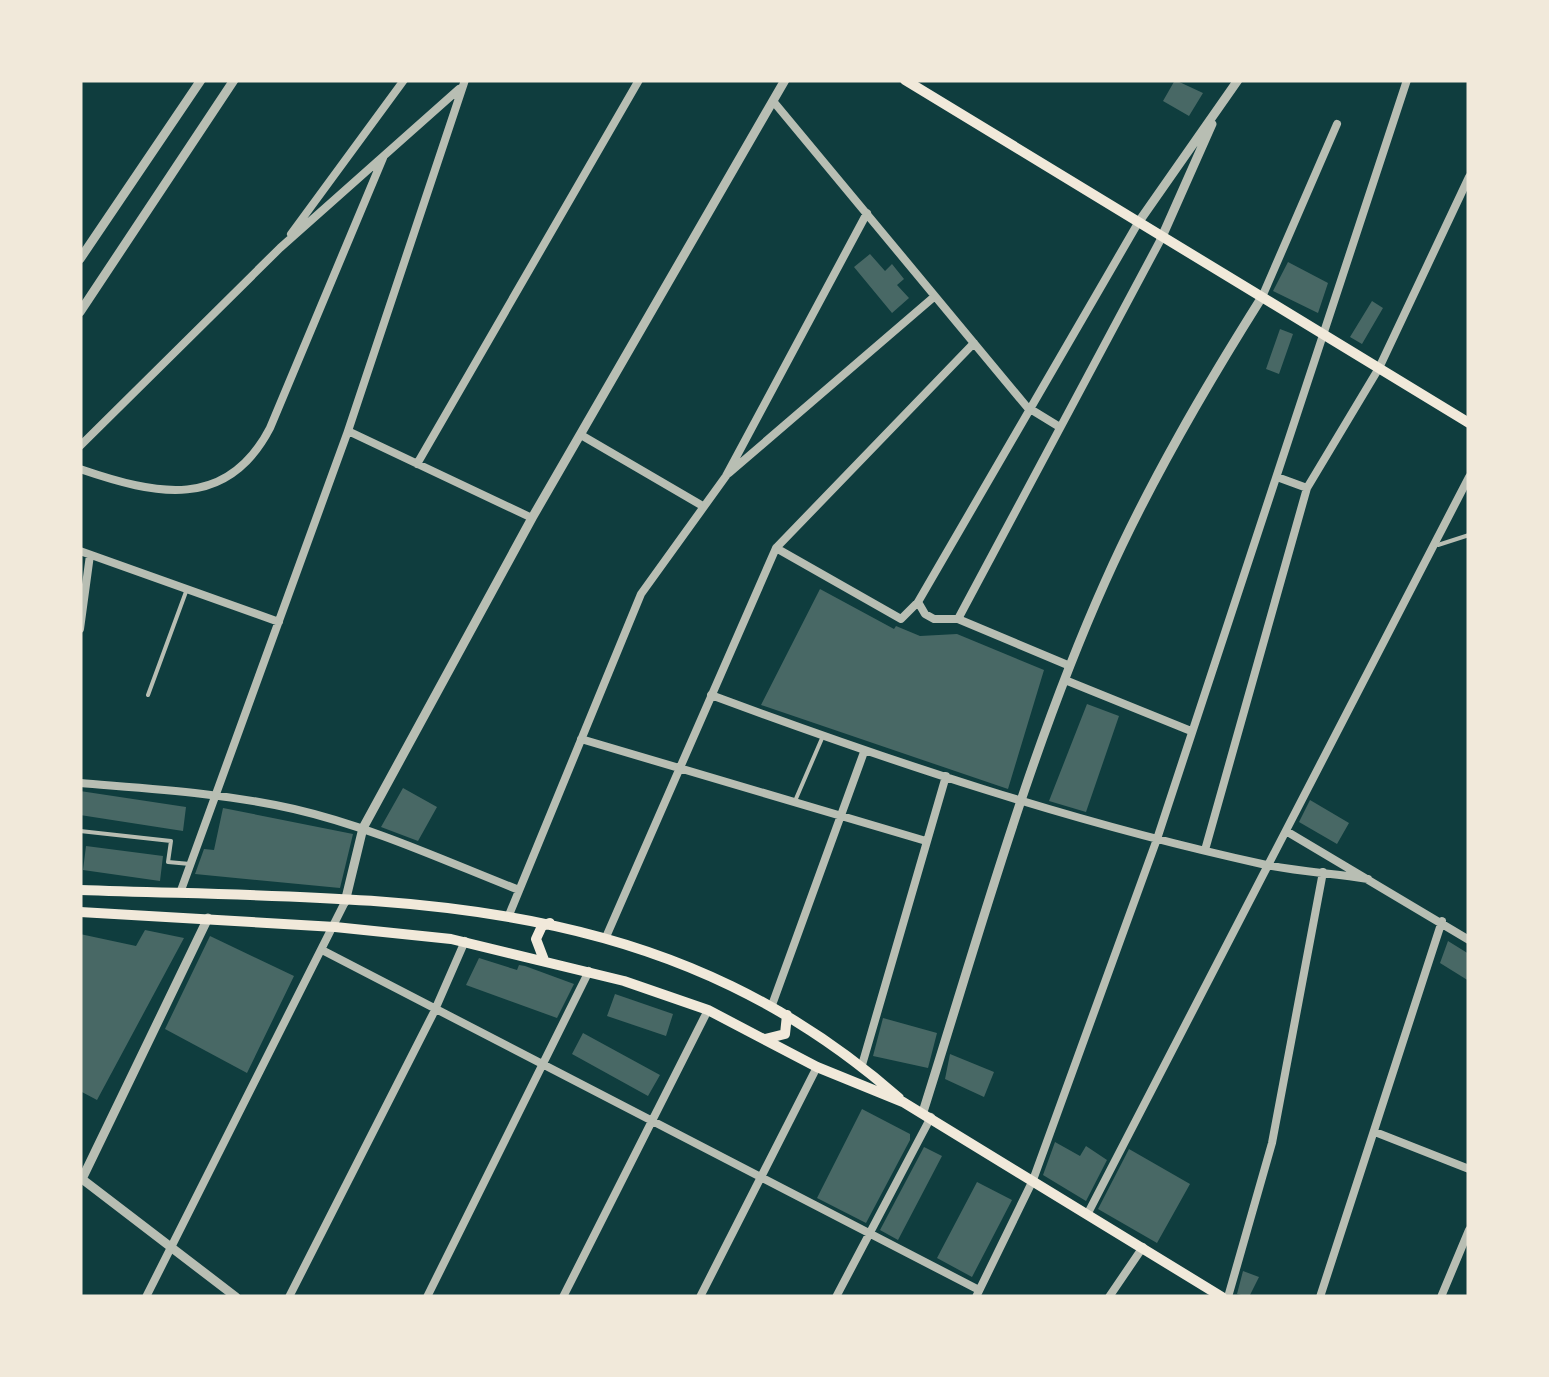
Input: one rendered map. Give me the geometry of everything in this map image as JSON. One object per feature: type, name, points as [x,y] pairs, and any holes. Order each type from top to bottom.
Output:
[{"type":"main road","points":[[905,80],[1469,423]]},
{"type":"main road","points":[[80,890],[409,904],[551,922],[677,959],[772,1005],[862,1066],[903,1102]]},
{"type":"main road","points":[[80,912],[336,926],[465,940],[589,971],[708,1010],[817,1067],[927,1114],[1225,1297]]},
{"type":"main road","points":[[544,960],[536,939],[542,926],[551,922]]},
{"type":"main road","points":[[764,1039],[785,1034],[788,1016]]},
{"type":"street","points":[[80,258],[201,80]]},
{"type":"street","points":[[80,312],[234,80]]},
{"type":"street","points":[[280,248],[404,80]]},
{"type":"street","points":[[417,464],[639,80]]},
{"type":"street","points":[[146,1297],[336,926],[363,828],[532,518],[784,80]]},
{"type":"street","points":[[776,548],[901,620],[918,602],[1027,408],[1138,223],[1238,80]]},
{"type":"street","points":[[322,950],[978,1294],[1034,1180],[1157,839],[1406,80]]},
{"type":"street","points":[[80,446],[280,248],[463,83]]},
{"type":"street","points":[[180,894],[348,431],[463,83]]},
{"type":"street","points":[[772,101],[1027,408],[1058,426]]},
{"type":"street","points":[[958,619],[1058,426],[1162,239],[1216,112]]},
{"type":"street","points":[[836,1297],[927,1114],[1023,802],[1070,666],[1132,524],[1214,372],[1262,297],[1337,124]]},
{"type":"street","points":[[80,469],[122,484],[170,490],[202,488],[230,479],[246,466],[270,428],[385,154]]},
{"type":"street","points":[[1205,850],[1307,488],[1379,368],[1469,178]]},
{"type":"street","points":[[726,476],[867,213]]},
{"type":"street","points":[[509,915],[641,594],[701,505],[726,476],[936,296]]},
{"type":"street","points":[[606,937],[776,548],[974,343]]},
{"type":"street","points":[[348,431],[532,518]]},
{"type":"street","points":[[581,435],[701,505]]},
{"type":"street","points":[[1277,476],[1307,488]]},
{"type":"street","points":[[1088,1213],[1428,548],[1469,477]]},
{"type":"street","points":[[80,551],[279,622]]},
{"type":"street","points":[[80,629],[90,554]]},
{"type":"street","points":[[918,602],[925,614],[934,619],[958,619],[1070,666]]},
{"type":"street","points":[[1066,680],[1191,730]]},
{"type":"street","points":[[711,695],[864,752],[1023,802],[1267,865],[1368,879]]},
{"type":"street","points":[[582,739],[926,841]]},
{"type":"street","points":[[772,1005],[864,752]]},
{"type":"street","points":[[862,1066],[946,776]]},
{"type":"street","points":[[80,783],[215,795],[293,808],[363,828],[519,890]]},
{"type":"street","points":[[1286,831],[1469,940]]},
{"type":"street","points":[[1225,1297],[1272,1143],[1323,872]]},
{"type":"street","points":[[208,918],[81,1180],[236,1297]]},
{"type":"street","points":[[1320,1297],[1442,921]]},
{"type":"street","points":[[289,1297],[434,1012],[465,940]]},
{"type":"street","points":[[427,1297],[589,971]]},
{"type":"street","points":[[564,1297],[708,1010]]},
{"type":"street","points":[[700,1297],[817,1067]]},
{"type":"street","points":[[1375,1132],[1469,1169]]},
{"type":"street","points":[[1441,1297],[1469,1230]]},
{"type":"street","points":[[1109,1297],[1142,1248]]},
{"type":"lane","points":[[1428,548],[1469,536]]},
{"type":"lane","points":[[148,695],[188,589]]},
{"type":"lane","points":[[795,801],[823,736]]},
{"type":"lane","points":[[80,831],[171,841],[168,862],[190,864]]},
{"type":"building","points":[[1175,80],[1203,93],[1189,116],[1163,101]]},
{"type":"building","points":[[870,254],[885,271],[892,264],[904,279],[897,285],[909,298],[892,313],[854,267]]},
{"type":"building","points":[[1288,262],[1328,283],[1318,313],[1273,291]]},
{"type":"building","points":[[1372,301],[1383,308],[1362,344],[1350,337]]},
{"type":"building","points":[[1280,329],[1293,334],[1279,374],[1266,369]]},
{"type":"building","points":[[820,589],[894,629],[896,626],[920,636],[957,634],[1044,670],[1008,789],[761,705]]},
{"type":"building","points":[[1087,704],[1119,716],[1086,812],[1049,801]]},
{"type":"building","points":[[403,788],[437,807],[418,841],[381,827]]},
{"type":"building","points":[[80,791],[186,807],[183,831],[80,815]]},
{"type":"building","points":[[1310,800],[1349,823],[1337,844],[1299,822]]},
{"type":"building","points":[[223,808],[353,834],[340,888],[195,874],[204,849],[214,850]]},
{"type":"building","points":[[86,846],[163,856],[160,881],[83,870]]},
{"type":"building","points":[[145,930],[184,938],[97,1100],[80,1091],[80,934],[136,946]]},
{"type":"building","points":[[210,936],[294,976],[247,1073],[165,1029]]},
{"type":"building","points":[[1448,941],[1469,954],[1469,981],[1440,963]]},
{"type":"building","points":[[479,958],[517,970],[519,965],[525,966],[574,984],[557,1018],[466,985]]},
{"type":"building","points":[[615,994],[673,1014],[666,1036],[607,1016]]},
{"type":"building","points":[[883,1018],[937,1033],[928,1068],[873,1056]]},
{"type":"building","points":[[583,1033],[660,1075],[648,1096],[572,1054]]},
{"type":"building","points":[[950,1054],[994,1072],[984,1097],[945,1079]]},
{"type":"building","points":[[862,1109],[910,1134],[866,1223],[817,1198]]},
{"type":"building","points":[[1055,1142],[1080,1156],[1086,1146],[1107,1160],[1086,1201],[1043,1175]]},
{"type":"building","points":[[924,1147],[942,1156],[898,1240],[880,1230]]},
{"type":"building","points":[[1129,1149],[1190,1184],[1157,1243],[1098,1209]]},
{"type":"building","points":[[977,1182],[1012,1200],[972,1277],[937,1258]]},
{"type":"building","points":[[1243,1271],[1259,1277],[1249,1297],[1237,1294]]}]
